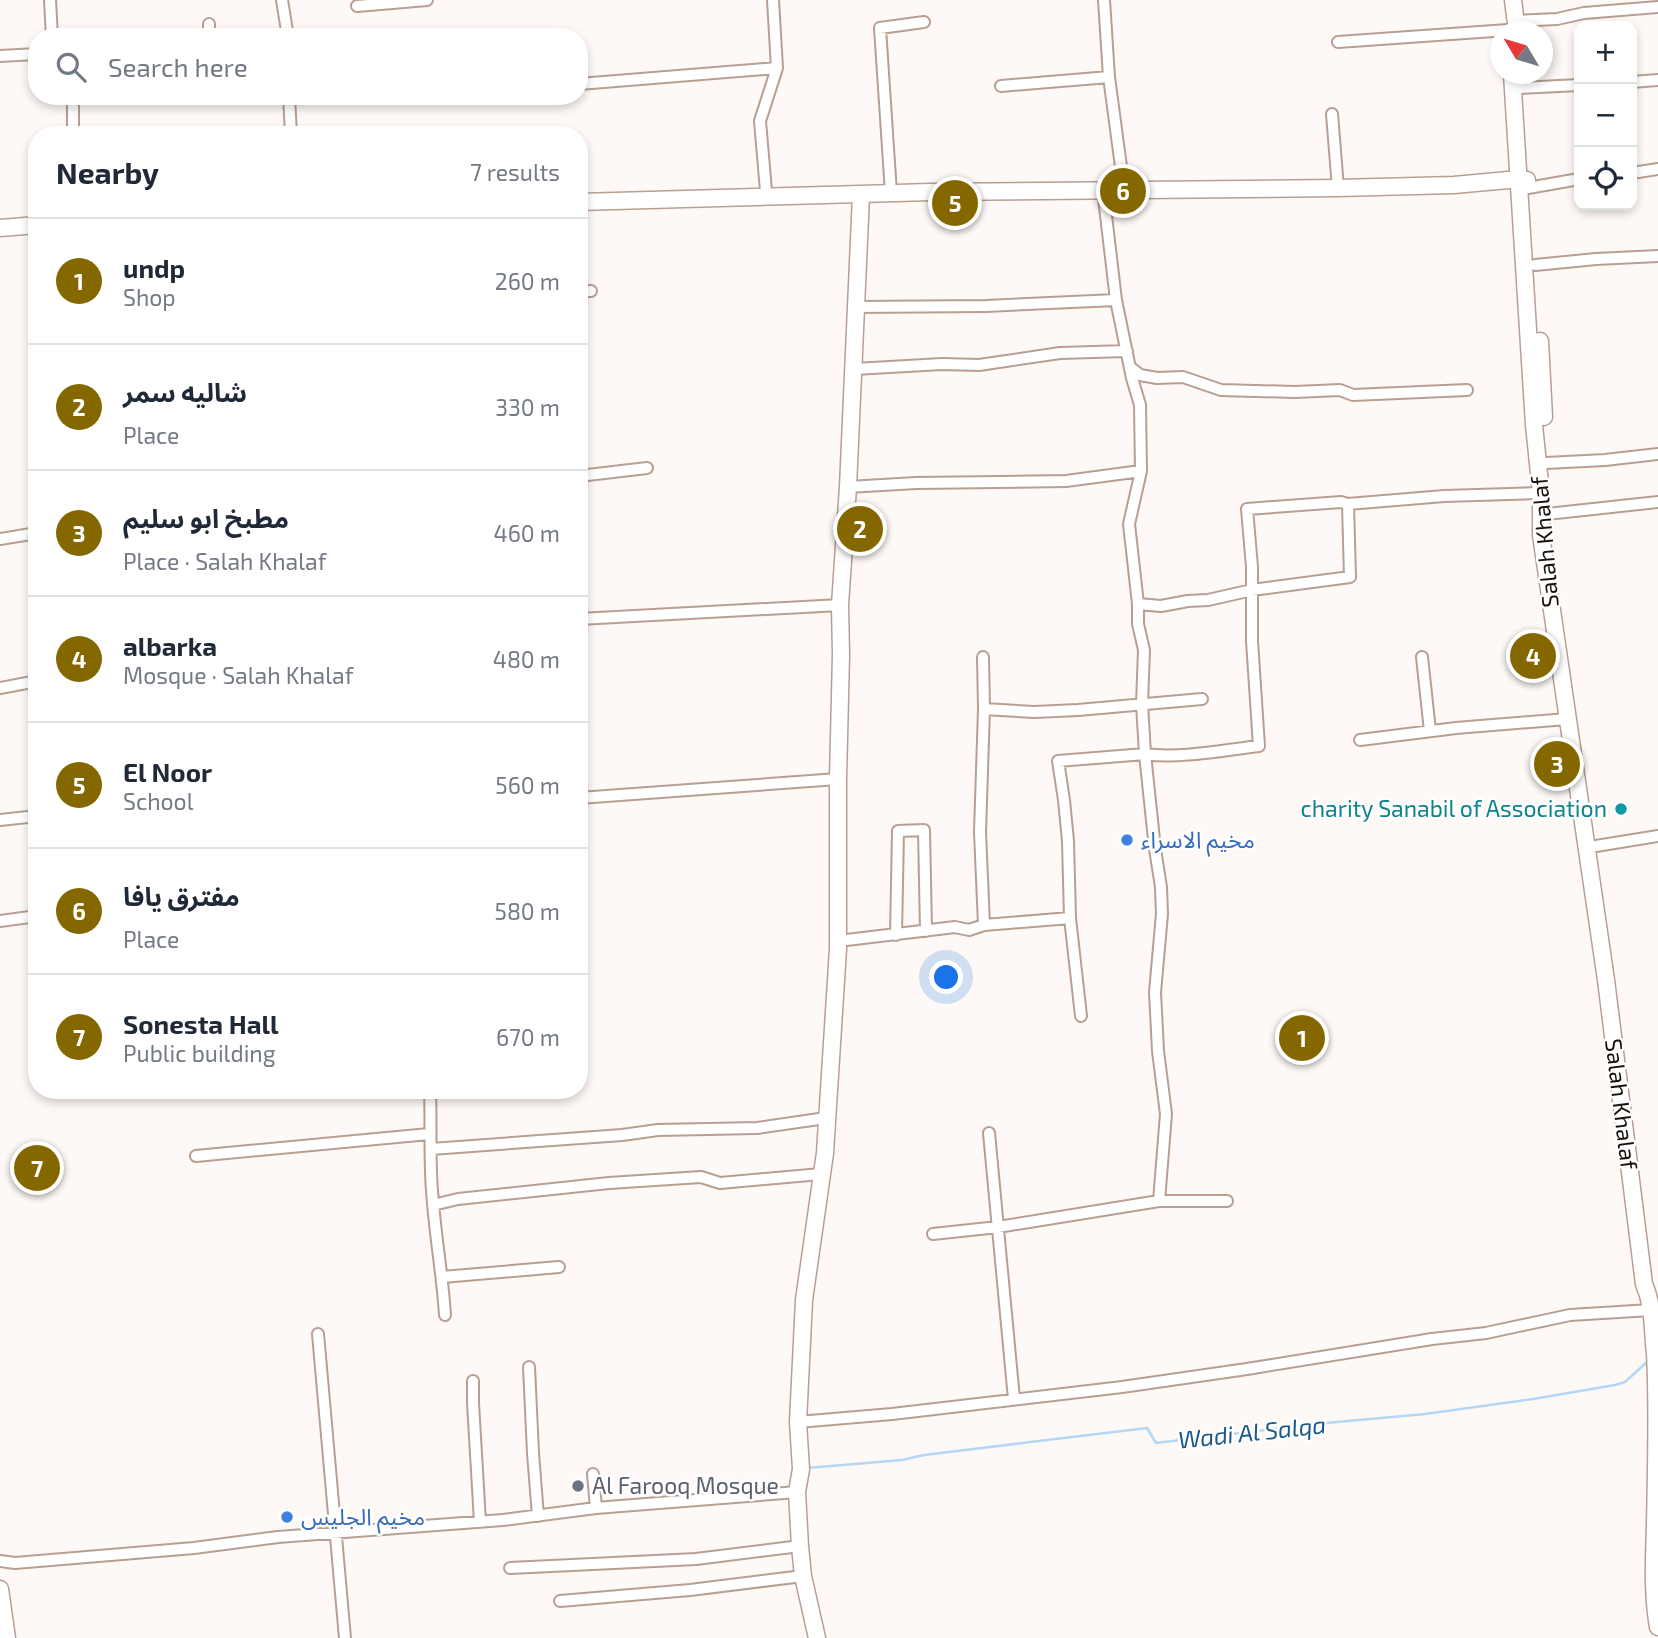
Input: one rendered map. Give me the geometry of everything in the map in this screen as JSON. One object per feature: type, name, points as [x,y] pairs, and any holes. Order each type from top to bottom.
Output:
[{"type":"street","points":[[50,0],[52,28]]},
{"type":"street","points":[[282,0],[287,28]]},
{"type":"street","points":[[357,6],[426,0]]},
{"type":"street","points":[[766,191],[760,121],[777,68],[773,0]]},
{"type":"street","points":[[1104,0],[1109,77],[1124,189]]},
{"type":"street","points":[[1506,0],[1511,21]]},
{"type":"street","points":[[1513,0],[1513,21]]},
{"type":"street","points":[[1548,21],[1584,13],[1658,7]]},
{"type":"street","points":[[891,193],[880,28],[925,22]]},
{"type":"street","points":[[1338,42],[1490,31]]},
{"type":"street","points":[[0,56],[28,54]]},
{"type":"street","points":[[588,83],[777,68]]},
{"type":"street","points":[[1001,86],[1109,77]]},
{"type":"street","points":[[1637,82],[1658,80]]},
{"type":"street","points":[[1553,83],[1574,85]]},
{"type":"street","name":"Salah Khalaf","points":[[1513,84],[1535,265],[1547,514],[1552,564],[1621,1020],[1653,1295],[1657,1430],[1654,1557],[1658,1627]]},
{"type":"street","name":"Salah Khalaf","points":[[1521,84],[1533,403],[1541,493],[1541,536],[1606,980],[1644,1284],[1653,1295]]},
{"type":"street","points":[[73,105],[73,126]]},
{"type":"street","points":[[289,105],[291,126]]},
{"type":"street","points":[[1332,114],[1338,188]]},
{"type":"street","points":[[1637,172],[1658,169]]},
{"type":"street","points":[[588,202],[891,193],[1454,186],[1574,179]]},
{"type":"street","points":[[1103,190],[1116,300],[1140,404],[1141,471],[1129,524],[1138,624],[1144,650],[1142,704],[1145,754],[1161,887],[1162,914],[1155,992],[1158,1051],[1166,1114],[1159,1201]]},
{"type":"street","points":[[817,1638],[803,1576],[800,1546],[797,1492],[801,1469],[798,1422],[804,1300],[825,1153],[838,941],[840,605],[862,195]]},
{"type":"street","points":[[0,228],[28,226]]},
{"type":"street","points":[[1535,265],[1658,256]]},
{"type":"street","points":[[856,307],[986,306],[1116,300]]},
{"type":"street","points":[[854,369],[942,364],[979,365],[1060,354],[1127,351]]},
{"type":"street","points":[[1130,367],[1140,376],[1183,377],[1220,390],[1340,390],[1353,395],[1467,390]]},
{"type":"street","points":[[1546,463],[1658,454]]},
{"type":"street","points":[[588,475],[647,468]]},
{"type":"street","points":[[848,487],[916,483],[1066,481],[1141,471]]},
{"type":"street","points":[[1081,1016],[1070,918],[1068,841],[1058,761],[1259,747],[1247,509],[1444,496],[1541,493]]},
{"type":"street","points":[[1547,514],[1658,502]]},
{"type":"street","points":[[1138,604],[1161,606],[1350,577],[1348,504]]},
{"type":"street","points":[[0,539],[28,534]]},
{"type":"street","points":[[588,619],[840,605]]},
{"type":"street","points":[[983,656],[980,832],[984,925]]},
{"type":"street","points":[[1422,657],[1430,731]]},
{"type":"street","points":[[0,688],[28,683]]},
{"type":"street","points":[[984,709],[1045,711],[1202,699]]},
{"type":"street","points":[[1360,740],[1567,719]]},
{"type":"street","points":[[588,797],[838,779]]},
{"type":"street","points":[[0,820],[28,817]]},
{"type":"street","points":[[896,935],[898,831],[924,830],[926,931]]},
{"type":"street","points":[[1596,846],[1658,836]]},
{"type":"street","points":[[0,921],[28,917]]},
{"type":"street","points":[[838,941],[955,927],[969,930],[984,925],[1070,918]]},
{"type":"street","points":[[430,1099],[429,1134],[432,1149],[433,1205],[445,1315]]},
{"type":"street","points":[[432,1149],[658,1130],[757,1128],[826,1118]]},
{"type":"street","points":[[989,1133],[1014,1399]]},
{"type":"street","points":[[196,1156],[429,1134]]},
{"type":"street","points":[[433,1205],[458,1199],[609,1183],[701,1177],[720,1183],[821,1174]]},
{"type":"street","points":[[933,1234],[998,1227],[1159,1201],[1227,1201]]},
{"type":"street","points":[[442,1277],[559,1267]]},
{"type":"street","points":[[798,1422],[892,1414],[1247,1370],[1432,1339],[1486,1333],[1653,1295]]},
{"type":"street","points":[[318,1334],[345,1638]]},
{"type":"street","points":[[529,1367],[538,1516]]},
{"type":"street","points":[[473,1381],[480,1522]]},
{"type":"street","points":[[593,1474],[596,1508]]},
{"type":"street","points":[[0,1561],[15,1563],[194,1548],[278,1538],[480,1522],[596,1508],[797,1492]]},
{"type":"street","points":[[510,1568],[696,1559],[800,1546]]},
{"type":"street","points":[[560,1601],[690,1590],[803,1576]]},
{"type":"street","points":[[0,1589],[7,1638]]},
{"type":"waterway","name":"Wadi Al Salqa","points":[[807,1468],[902,1460],[924,1455],[1147,1428],[1156,1443],[1425,1414],[1615,1385],[1625,1382],[1648,1361]]},
{"type":"place","name":"مفترق يافا","points":[[1123,191]]},
{"type":"place","name":"El Noor","points":[[955,203]]},
{"type":"place","name":"شاليه سمر","points":[[860,529]]},
{"type":"place","name":"albarka","points":[[1533,656]]},
{"type":"place","name":"مطبخ ابو سليم","points":[[1557,764]]},
{"type":"place","name":"charity Sanabil of Association","points":[[1621,809]]},
{"type":"place","name":"مخيم الاسراء","points":[[1127,840]]},
{"type":"place","name":"undp","points":[[1302,1038]]},
{"type":"place","name":"Sonesta Hall","points":[[37,1168]]},
{"type":"place","name":"Al Farooq Mosque","points":[[578,1486]]},
{"type":"place","name":"مخيم الجليس","points":[[287,1517]]}]
